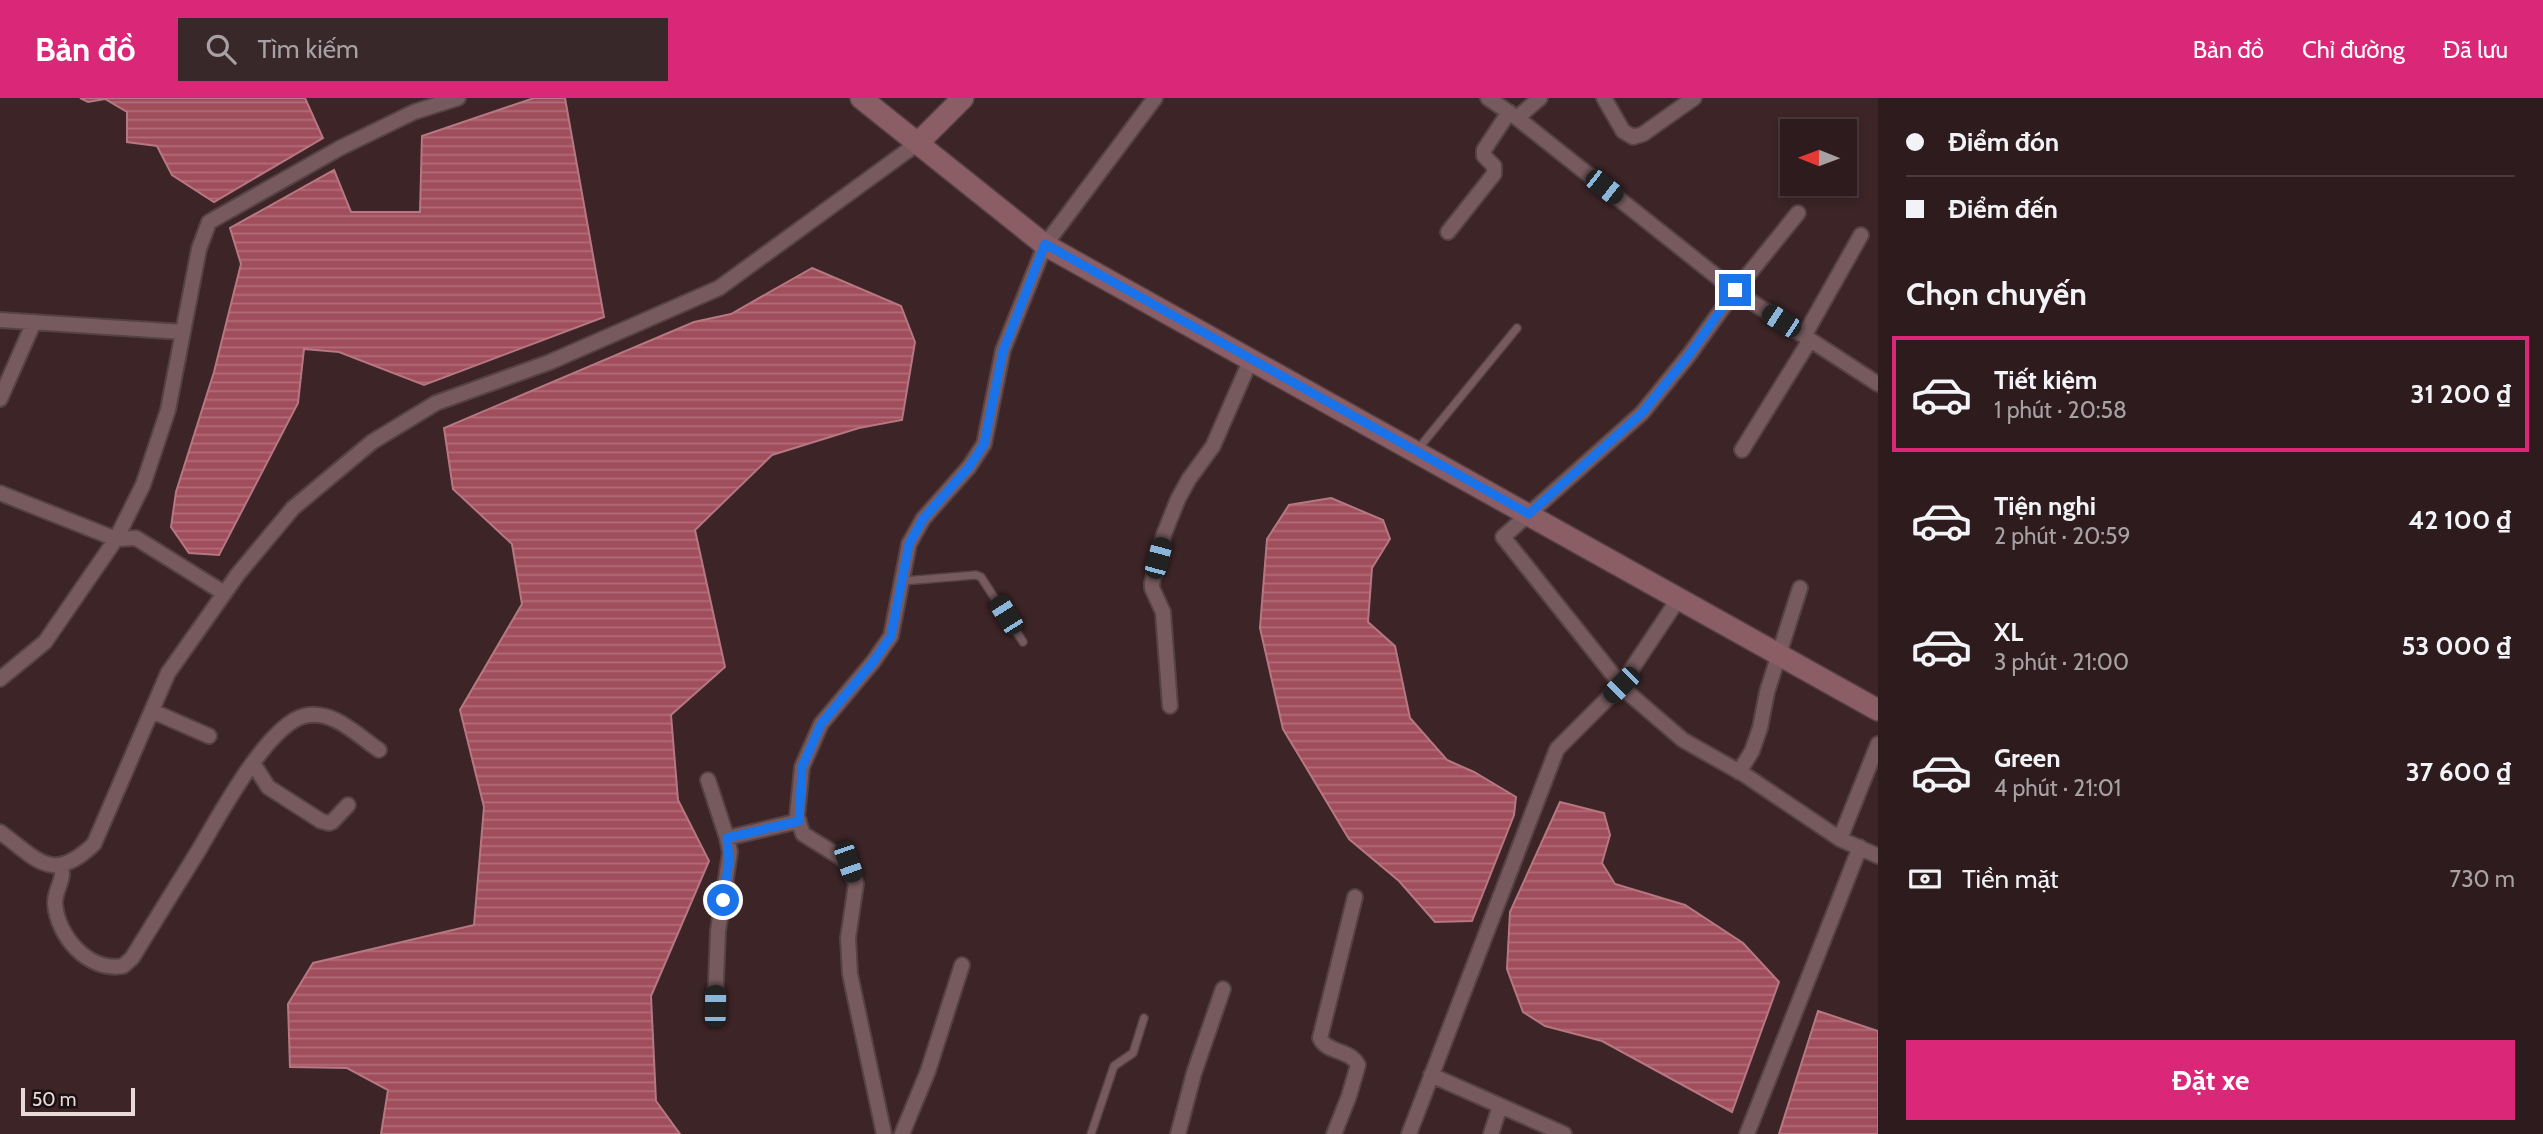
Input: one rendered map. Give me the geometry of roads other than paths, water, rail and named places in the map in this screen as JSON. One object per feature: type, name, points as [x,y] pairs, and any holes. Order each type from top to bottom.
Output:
[{"type":"street","points":[[0,679],[45,642],[116,539],[143,485],[168,410],[199,249],[209,222],[340,148],[433,102],[458,98]]},
{"type":"street","points":[[861,98],[1045,244],[1878,710]]},
{"type":"street","points":[[0,832],[46,865],[61,866],[80,857],[94,844],[168,673],[224,593],[293,509],[372,442],[436,403],[550,362],[719,288],[918,143],[963,98]]},
{"type":"street","points":[[884,1134],[850,974],[848,938],[856,884],[848,862],[803,834],[799,821],[802,767],[821,724],[891,636],[909,544],[923,519],[969,467],[984,444],[1003,351],[1045,244],[1154,98]]},
{"type":"street","points":[[1488,98],[1735,290],[1878,384]]},
{"type":"street","points":[[1448,232],[1494,174],[1494,166],[1484,156],[1484,150],[1513,115],[1540,98]]},
{"type":"street","points":[[1604,98],[1623,131],[1633,137],[1643,134],[1695,98]]},
{"type":"street","points":[[1798,213],[1735,290],[1689,355],[1642,413],[1503,537],[1621,685],[1684,740],[1739,772],[1840,839],[1878,856]]},
{"type":"street","points":[[1742,450],[1807,338],[1861,235]]},
{"type":"street","points":[[0,320],[183,332]]},
{"type":"street","points":[[0,399],[14,373],[34,322]]},
{"type":"street","points":[[1170,706],[1163,612],[1152,583],[1164,534],[1178,499],[1213,446],[1251,359]]},
{"type":"street","points":[[0,494],[116,539],[136,538],[224,593]]},
{"type":"street","points":[[1739,772],[1752,751],[1760,728],[1767,692],[1800,589]]},
{"type":"street","points":[[1409,1134],[1557,748],[1621,685],[1679,598]]},
{"type":"street","points":[[152,711],[208,737]]},
{"type":"street","points":[[61,866],[63,878],[55,904],[63,931],[82,955],[109,966],[124,966],[132,958],[253,763],[285,725],[304,716],[327,716],[341,722],[379,750]]},
{"type":"street","points":[[1840,839],[1878,744]]},
{"type":"street","points":[[253,763],[268,787],[321,821],[332,822],[348,804]]},
{"type":"street","points":[[708,780],[727,838],[729,861],[718,931],[715,1006]]},
{"type":"street","points":[[727,838],[799,821]]},
{"type":"street","points":[[1747,1134],[1860,847]]},
{"type":"street","points":[[1334,1134],[1358,1065],[1354,1058],[1325,1045],[1320,1038],[1355,897]]},
{"type":"street","points":[[902,1134],[928,1071],[962,965]]},
{"type":"street","points":[[1178,1134],[1194,1073],[1223,989]]},
{"type":"street","points":[[1430,1075],[1564,1134]]},
{"type":"street","points":[[1491,1134],[1500,1106]]},
{"type":"lane","points":[[1416,452],[1517,328]]},
{"type":"lane","points":[[900,581],[976,575],[981,577],[1023,642]]},
{"type":"lane","points":[[1091,1134],[1111,1073],[1118,1062],[1133,1053],[1144,1018]]}]
